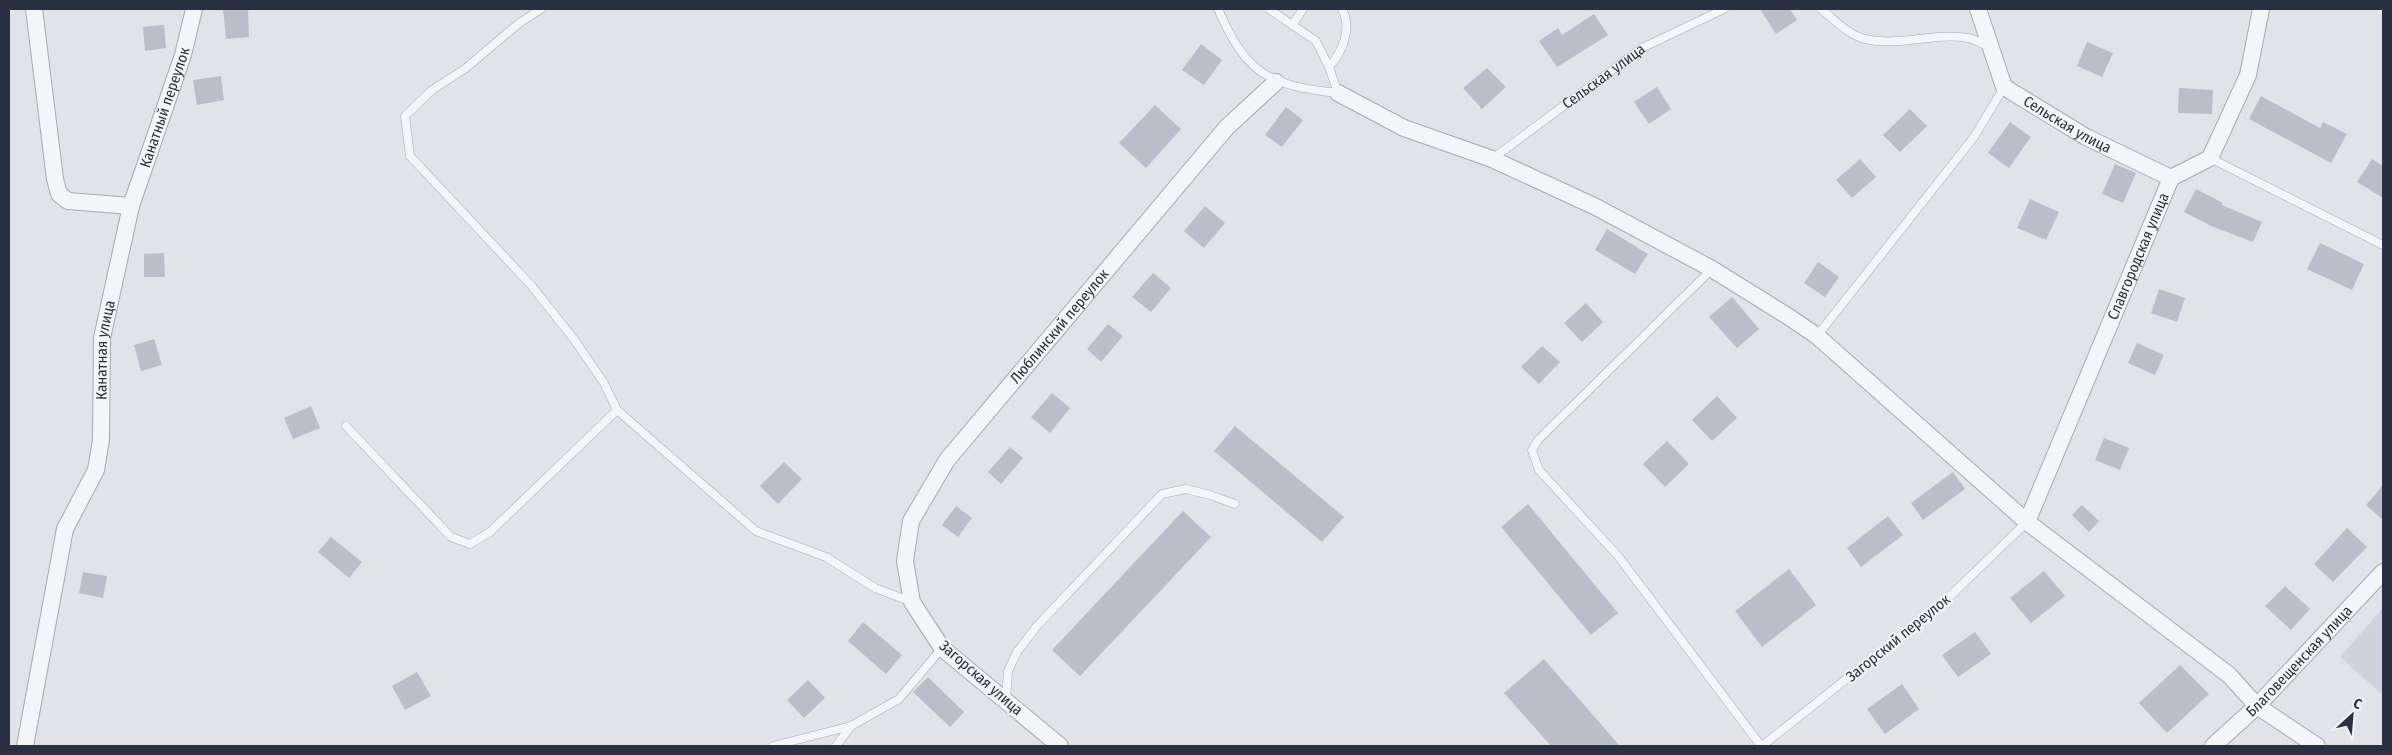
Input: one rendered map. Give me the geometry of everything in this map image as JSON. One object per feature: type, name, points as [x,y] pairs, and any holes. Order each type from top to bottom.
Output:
[{"type":"street","points":[[34,9],[55,179],[59,194],[68,201],[131,206]]},
{"type":"street","name":"Канатный переулок","points":[[131,206],[183,55],[194,9]]},
{"type":"street","points":[[1978,9],[1989,47],[2004,87]]},
{"type":"street","points":[[2210,158],[2248,75],[2262,9]]},
{"type":"street","name":"Люблинский переулок","points":[[912,602],[905,561],[911,521],[947,460],[1227,128],[1276,82]]},
{"type":"street","name":"Сельская улица","points":[[2004,87],[2086,137],[2171,178]]},
{"type":"street","points":[[1338,94],[1404,128],[1492,159],[1596,207],[1712,269],[1818,336],[2027,522],[2230,675],[2257,706],[2317,746]]},
{"type":"street","name":"Славгородская улица","points":[[2027,522],[2171,178],[2210,158]]},
{"type":"street","name":"Канатная улица","points":[[25,746],[65,529],[96,470],[101,440],[102,338],[131,206]]},
{"type":"street","name":"Благовещенская улица","points":[[2212,746],[2257,706],[2383,572]]},
{"type":"street","name":"Загорская улица","points":[[912,602],[942,648],[1060,746]]},
{"type":"lane","points":[[541,9],[518,24],[466,68],[432,90],[405,116],[410,156],[530,284],[599,376],[617,410],[756,531],[826,557],[875,588],[912,602]]},
{"type":"lane","points":[[1218,9],[1231,39],[1260,72],[1276,82],[1298,89],[1338,94],[1329,67],[1316,41],[1269,9]]},
{"type":"lane","points":[[1292,25],[1303,9]]},
{"type":"lane","name":"Сельская улица","points":[[1492,159],[1642,48],[1724,9]]},
{"type":"lane","points":[[1821,9],[1841,26],[1864,39],[1891,42],[1920,38],[1968,38],[1989,47]]},
{"type":"lane","points":[[1329,67],[1339,56],[1345,38],[1348,21],[1343,10]]},
{"type":"lane","points":[[1818,336],[1974,137],[2004,87]]},
{"type":"lane","points":[[2210,158],[2383,245]]},
{"type":"lane","points":[[1712,269],[1538,440],[1532,450],[1539,470],[1618,556],[1761,746]]},
{"type":"lane","points":[[346,426],[451,537],[470,544],[490,532],[617,410]]},
{"type":"lane","points":[[1006,701],[1008,670],[1032,633],[1162,494],[1186,489],[1235,504]]},
{"type":"lane","name":"Загорский переулок","points":[[1761,746],[1948,598],[2027,522]]},
{"type":"lane","points":[[773,746],[851,726],[899,699],[942,648]]},
{"type":"lane","points":[[836,746],[851,726]]},
{"type":"lane","points":[[798,746],[805,738]]},
{"type":"shaded area","points":[[2383,608],[2383,695],[2340,657]]},
{"type":"building","points":[[223,9],[248,9],[249,37],[226,39]]},
{"type":"building","points":[[1760,9],[1790,9],[1797,20],[1776,34]]},
{"type":"building","points":[[1594,14],[1608,35],[1557,67],[1539,41],[1558,28],[1562,35]]},
{"type":"building","points":[[164,25],[166,48],[145,51],[143,27]]},
{"type":"building","points":[[2087,42],[2113,53],[2102,77],[2077,66]]},
{"type":"building","points":[[1201,44],[1222,60],[1204,85],[1182,70]]},
{"type":"building","points":[[1487,68],[1506,87],[1482,109],[1463,88]]},
{"type":"building","points":[[221,76],[224,100],[197,105],[193,80]]},
{"type":"building","points":[[1657,87],[1671,109],[1649,124],[1634,102]]},
{"type":"building","points":[[2179,88],[2213,90],[2212,114],[2178,113]]},
{"type":"building","points":[[2261,96],[2320,128],[2323,122],[2347,134],[2331,163],[2249,119]]},
{"type":"building","points":[[1155,105],[1181,129],[1146,168],[1119,143]]},
{"type":"building","points":[[1286,107],[1303,120],[1282,147],[1265,135]]},
{"type":"building","points":[[1910,109],[1927,126],[1900,152],[1883,135]]},
{"type":"building","points":[[2010,122],[2031,137],[2009,168],[1988,153]]},
{"type":"building","points":[[1860,159],[1876,177],[1852,198],[1836,180]]},
{"type":"building","points":[[2372,159],[2383,166],[2383,198],[2357,182]]},
{"type":"building","points":[[2115,164],[2136,173],[2123,203],[2102,194]]},
{"type":"building","points":[[2196,189],[2223,203],[2222,205],[2262,222],[2253,242],[2211,226],[2184,212]]},
{"type":"building","points":[[2030,199],[2059,212],[2046,240],[2017,228]]},
{"type":"building","points":[[1205,206],[1225,223],[1204,248],[1184,231]]},
{"type":"building","points":[[1607,229],[1648,254],[1635,274],[1595,250]]},
{"type":"building","points":[[2320,243],[2364,264],[2352,290],[2307,269]]},
{"type":"building","points":[[164,253],[165,277],[144,277],[144,254]]},
{"type":"building","points":[[1818,262],[1839,277],[1825,297],[1804,283]]},
{"type":"building","points":[[1153,273],[1171,288],[1151,312],[1132,297]]},
{"type":"building","points":[[2159,289],[2185,298],[2177,322],[2151,313]]},
{"type":"building","points":[[1732,297],[1759,329],[1737,348],[1709,317]]},
{"type":"building","points":[[1586,303],[1603,322],[1582,342],[1564,323]]},
{"type":"building","points":[[1108,324],[1123,336],[1101,362],[1087,349]]},
{"type":"building","points":[[154,339],[162,365],[141,371],[134,345]]},
{"type":"building","points":[[2137,343],[2164,355],[2155,375],[2128,363]]},
{"type":"building","points":[[1542,346],[1560,362],[1539,384],[1521,367]]},
{"type":"building","points":[[1052,393],[1070,408],[1050,433],[1031,417]]},
{"type":"building","points":[[1717,396],[1737,418],[1712,441],[1692,420]]},
{"type":"building","points":[[311,406],[320,428],[293,439],[284,418]]},
{"type":"building","points":[[1235,426],[1344,517],[1322,542],[1214,451]]},
{"type":"building","points":[[2104,438],[2129,448],[2120,470],[2095,460]]},
{"type":"building","points":[[1667,441],[1689,464],[1665,487],[1643,464]]},
{"type":"building","points":[[1010,447],[1023,458],[1001,484],[988,472]]},
{"type":"building","points":[[784,462],[802,479],[778,504],[760,486]]},
{"type":"building","points":[[1953,472],[1965,489],[1923,520],[1911,503]]},
{"type":"building","points":[[2383,485],[2383,520],[2366,505]]},
{"type":"building","points":[[1528,504],[1618,613],[1591,635],[1501,527]]},
{"type":"building","points":[[2082,505],[2099,521],[2089,532],[2072,515]]},
{"type":"building","points":[[956,506],[972,518],[958,537],[942,525]]},
{"type":"building","points":[[1183,511],[1211,537],[1080,676],[1052,650]]},
{"type":"building","points":[[1888,516],[1903,535],[1861,567],[1847,548]]},
{"type":"building","points":[[2347,528],[2367,547],[2333,582],[2314,564]]},
{"type":"building","points":[[331,537],[362,562],[349,578],[318,552]]},
{"type":"building","points":[[1789,569],[1816,605],[1762,647],[1735,611]]},
{"type":"building","points":[[2044,571],[2065,596],[2031,623],[2010,598]]},
{"type":"building","points":[[83,572],[107,576],[103,598],[79,593]]},
{"type":"building","points":[[2285,586],[2310,609],[2291,630],[2265,606]]},
{"type":"building","points":[[863,622],[902,655],[886,674],[848,641]]},
{"type":"building","points":[[1975,632],[1991,654],[1958,677],[1942,655]]},
{"type":"building","points":[[1544,659],[1620,746],[1551,746],[1504,693]]},
{"type":"building","points":[[2180,665],[2209,694],[2167,733],[2139,703]]},
{"type":"building","points":[[417,672],[431,696],[405,710],[392,686]]},
{"type":"building","points":[[928,677],[964,712],[950,727],[913,692]]},
{"type":"building","points":[[808,680],[825,698],[804,718],[787,700]]},
{"type":"building","points":[[1902,684],[1919,709],[1885,734],[1867,709]]}]
